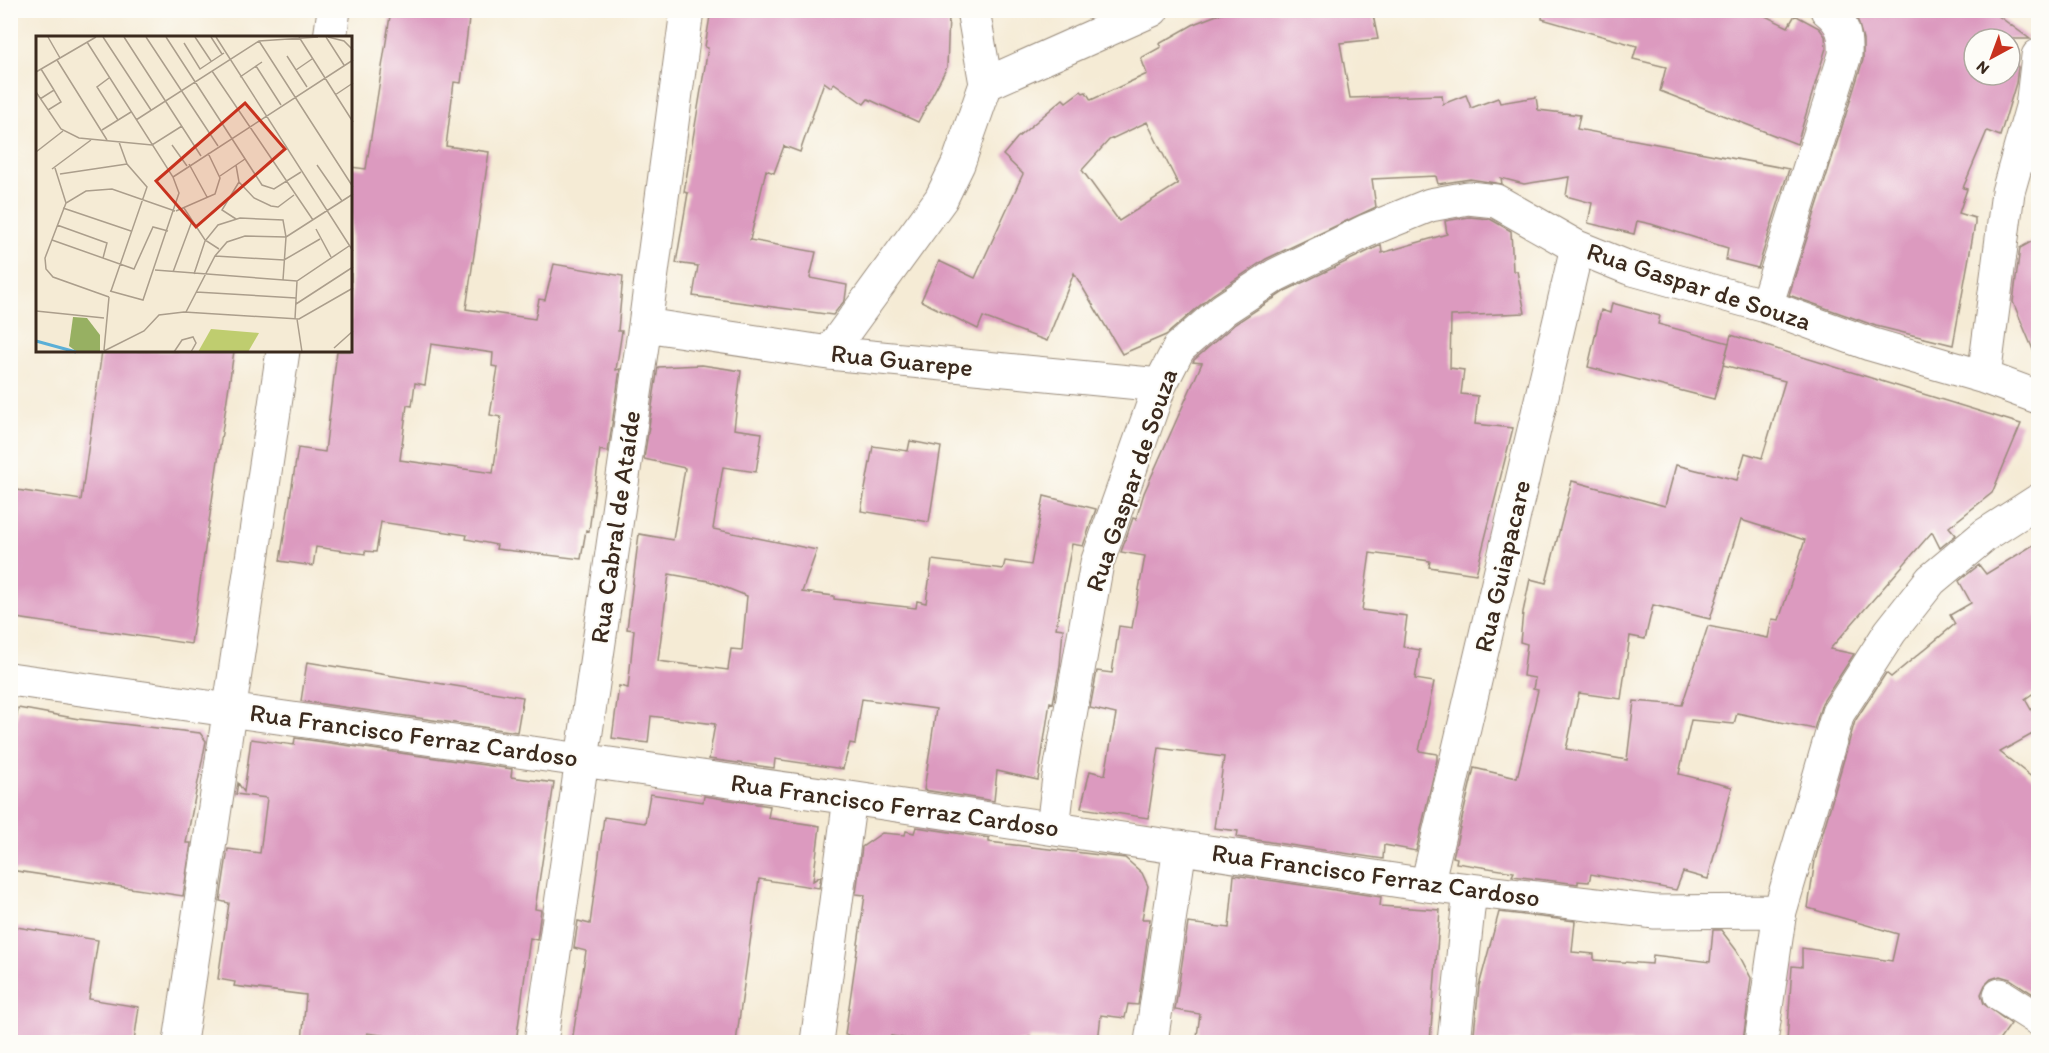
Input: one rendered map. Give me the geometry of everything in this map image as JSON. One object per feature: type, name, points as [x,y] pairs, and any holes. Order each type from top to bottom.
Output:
[{"type":"street","points":[[330,36],[334,10]]},
{"type":"street","name":"Rua Cabral de Ataíde","points":[[541,1042],[645,325],[687,10]]},
{"type":"street","points":[[829,353],[941,199],[958,164],[986,84],[973,10]]},
{"type":"street","points":[[986,84],[1152,10]]},
{"type":"street","points":[[1766,306],[1845,55],[1846,34],[1827,10]]},
{"type":"street","points":[[1984,377],[2008,192],[2035,106],[2038,56]]},
{"type":"street","name":"Rua Gaspar de Souza","points":[[1053,828],[1060,766],[1097,563],[1160,385],[1179,348],[1224,309],[1276,275],[1366,231],[1430,205],[1468,198],[1496,201],[1577,247],[1629,268],[1766,306],[1870,344],[1984,377],[2038,398]]},
{"type":"street","name":"Rua Guiapacare","points":[[1427,885],[1577,247]]},
{"type":"street","name":"Rua Guarepe","points":[[645,325],[829,353],[1160,385]]},
{"type":"street","points":[[180,1042],[283,352]]},
{"type":"street","points":[[1761,1042],[1780,911],[1838,713],[1890,632],[1931,580],[1985,536],[2038,501]]},
{"type":"street","name":"Rua Francisco Ferraz Cardoso","points":[[10,679],[850,798],[1427,885],[1655,912],[1780,911]]},
{"type":"street","points":[[817,1042],[850,798]]},
{"type":"street","points":[[1151,1042],[1180,847]]},
{"type":"street","points":[[1454,1042],[1470,890]]},
{"type":"street","points":[[2000,995],[2038,1019]]},
{"type":"building","points":[[391,10],[413,10],[469,19],[461,83],[454,82],[446,146],[489,152],[466,309],[535,319],[539,299],[545,300],[554,264],[623,276],[618,331],[622,331],[616,370],[620,369],[608,452],[600,450],[589,531],[586,530],[581,559],[496,549],[497,545],[466,539],[467,535],[381,522],[376,552],[365,551],[365,554],[316,547],[313,566],[280,561],[298,448],[325,452],[337,352],[352,352],[352,167],[366,169]],"holes":[[[431,344],[493,353],[492,366],[498,367],[490,415],[501,417],[493,473],[400,460],[407,405],[412,406],[415,383],[425,385]]]},
{"type":"building","points":[[711,10],[929,10],[949,16],[947,67],[918,122],[868,99],[864,104],[834,83],[831,87],[824,82],[800,152],[784,146],[774,173],[766,170],[750,240],[816,252],[810,278],[847,285],[845,300],[833,315],[693,296],[698,266],[676,263],[688,193],[684,192],[708,48],[705,47]]},
{"type":"building","points":[[1230,10],[1372,10],[1378,39],[1340,43],[1350,98],[1442,95],[1443,104],[1466,95],[1471,108],[1498,98],[1500,103],[1536,97],[1538,110],[1580,115],[1577,129],[1789,169],[1758,268],[1726,260],[1728,248],[1651,224],[1637,221],[1634,234],[1588,223],[1592,203],[1566,196],[1569,177],[1524,184],[1501,178],[1502,184],[1470,179],[1438,184],[1436,176],[1372,179],[1376,207],[1266,259],[1212,295],[1166,335],[1122,354],[1074,273],[1047,341],[983,317],[978,329],[921,301],[939,261],[975,278],[1023,174],[1003,155],[1017,138],[1063,99],[1066,102],[1081,91],[1086,92],[1091,100],[1147,74],[1141,58],[1161,47],[1159,44],[1196,23]],"holes":[[[1147,122],[1178,184],[1119,221],[1082,170],[1109,140]]]},
{"type":"building","points":[[1543,10],[1753,10],[1788,27],[1795,15],[1819,28],[1825,36],[1826,48],[1797,144],[1660,91],[1666,67],[1633,59],[1637,46],[1542,19]]},
{"type":"building","points":[[1857,10],[1990,10],[2013,27],[1962,27],[1962,87],[2015,87],[2000,136],[1987,131],[1963,188],[1967,189],[1959,213],[1975,218],[1975,224],[1953,345],[1876,326],[1789,295],[1863,60],[1863,39]]},
{"type":"building","points":[[2022,33],[2030,39],[2022,39]]},
{"type":"building","points":[[1469,217],[1490,219],[1511,231],[1513,271],[1517,271],[1525,313],[1451,316],[1450,368],[1464,370],[1461,394],[1478,396],[1475,424],[1513,428],[1476,574],[1429,567],[1430,561],[1370,553],[1362,610],[1407,616],[1403,647],[1420,650],[1415,679],[1434,682],[1419,751],[1437,754],[1437,760],[1416,851],[1384,845],[1383,859],[1237,837],[1238,831],[1214,828],[1224,757],[1159,748],[1148,818],[1081,808],[1090,771],[1105,775],[1116,714],[1090,708],[1097,671],[1112,673],[1119,626],[1132,628],[1145,556],[1121,552],[1133,518],[1136,519],[1144,493],[1202,363],[1193,362],[1194,360],[1235,324],[1285,291],[1381,245],[1382,253],[1447,234],[1445,221]]},
{"type":"building","points":[[2038,238],[2038,356],[2036,357],[2013,302],[2020,248]]},
{"type":"building","points":[[1612,303],[1660,316],[1658,324],[1729,343],[1714,399],[1588,367],[1601,310],[1610,313]]},
{"type":"building","points":[[1731,335],[2021,424],[1992,493],[1949,527],[1956,535],[1940,548],[1932,532],[1830,649],[1854,654],[1822,703],[1814,729],[1737,713],[1734,724],[1691,720],[1679,774],[1732,787],[1708,879],[1683,872],[1676,890],[1591,874],[1589,882],[1578,881],[1578,884],[1512,876],[1514,872],[1456,863],[1457,858],[1453,857],[1474,768],[1517,778],[1538,690],[1533,689],[1535,678],[1523,676],[1527,644],[1520,642],[1523,612],[1530,579],[1546,583],[1572,481],[1665,506],[1676,465],[1737,480],[1745,453],[1762,458],[1785,381],[1723,365]],"holes":[[[1741,520],[1805,540],[1779,620],[1772,619],[1768,638],[1708,626],[1682,705],[1634,701],[1627,760],[1566,749],[1579,693],[1621,699],[1630,636],[1645,639],[1653,605],[1710,619]]]},
{"type":"building","points":[[102,352],[234,352],[191,644],[10,617],[10,489],[81,500]]},
{"type":"building","points":[[702,365],[741,371],[734,429],[762,433],[756,472],[723,467],[713,529],[817,550],[802,592],[834,596],[834,599],[916,608],[917,601],[926,603],[932,560],[1003,569],[1005,561],[1031,565],[1044,496],[1096,509],[1083,546],[1072,544],[1056,628],[1063,629],[1060,665],[1053,703],[1050,702],[1038,780],[997,771],[994,801],[924,790],[936,709],[862,699],[855,744],[850,743],[843,769],[775,759],[774,768],[709,759],[715,724],[651,716],[648,743],[612,738],[619,686],[628,688],[634,630],[627,629],[639,534],[673,540],[685,468],[644,459],[658,367]],"holes":[[[669,574],[709,581],[747,596],[742,650],[731,649],[728,670],[658,661]]]},
{"type":"building","points":[[910,441],[941,447],[929,522],[861,511],[873,446],[908,451]]},
{"type":"building","points":[[2038,542],[2038,690],[2025,699],[2038,722],[2038,731],[2000,752],[2038,782],[2038,986],[2033,994],[2010,979],[2000,976],[1991,979],[1985,985],[1981,994],[1984,1004],[2011,1024],[1998,1042],[1787,1042],[1792,966],[1802,967],[1802,948],[1892,961],[1898,934],[1808,908],[1815,860],[1855,721],[1886,673],[1891,677],[1955,624],[1950,615],[1971,603],[1959,581],[1979,565],[1986,574]]},
{"type":"building","points":[[307,662],[523,697],[517,732],[301,701]]},
{"type":"building","points":[[18,708],[79,719],[200,733],[206,741],[186,843],[191,843],[183,896],[10,870],[10,757]]},
{"type":"building","points":[[295,738],[512,769],[511,777],[554,783],[535,909],[541,910],[537,940],[530,938],[516,1042],[432,1042],[367,1033],[365,1042],[302,1042],[306,995],[234,986],[235,982],[218,979],[229,903],[220,901],[228,849],[260,853],[267,798],[236,794],[238,783],[244,792],[251,739],[294,745]]},
{"type":"building","points":[[650,794],[703,802],[704,796],[770,806],[768,818],[820,826],[813,881],[821,876],[819,888],[759,879],[736,1042],[572,1042],[586,951],[574,948],[578,921],[590,924],[604,817],[645,823]]},
{"type":"building","points":[[916,827],[989,838],[989,842],[1125,858],[1142,873],[1148,886],[1142,919],[1150,919],[1138,1005],[1128,1004],[1125,1018],[1101,1015],[1098,1042],[1029,1037],[1028,1042],[923,1042],[891,1036],[890,1042],[886,1042],[845,1035],[865,895],[856,894],[862,847],[882,833],[905,835],[906,831],[914,833]]},
{"type":"building","points":[[1234,875],[1381,897],[1380,906],[1440,910],[1430,1042],[1204,1042],[1204,1037],[1197,1036],[1200,1014],[1175,1010],[1188,923],[1229,928]]},
{"type":"building","points":[[1499,912],[1575,921],[1572,952],[1594,954],[1594,960],[1652,964],[1653,955],[1710,962],[1713,930],[1721,930],[1737,951],[1751,978],[1743,1042],[1473,1042],[1479,986]]},
{"type":"building","points":[[10,926],[98,940],[89,999],[139,1007],[134,1042],[10,1042]]}]
